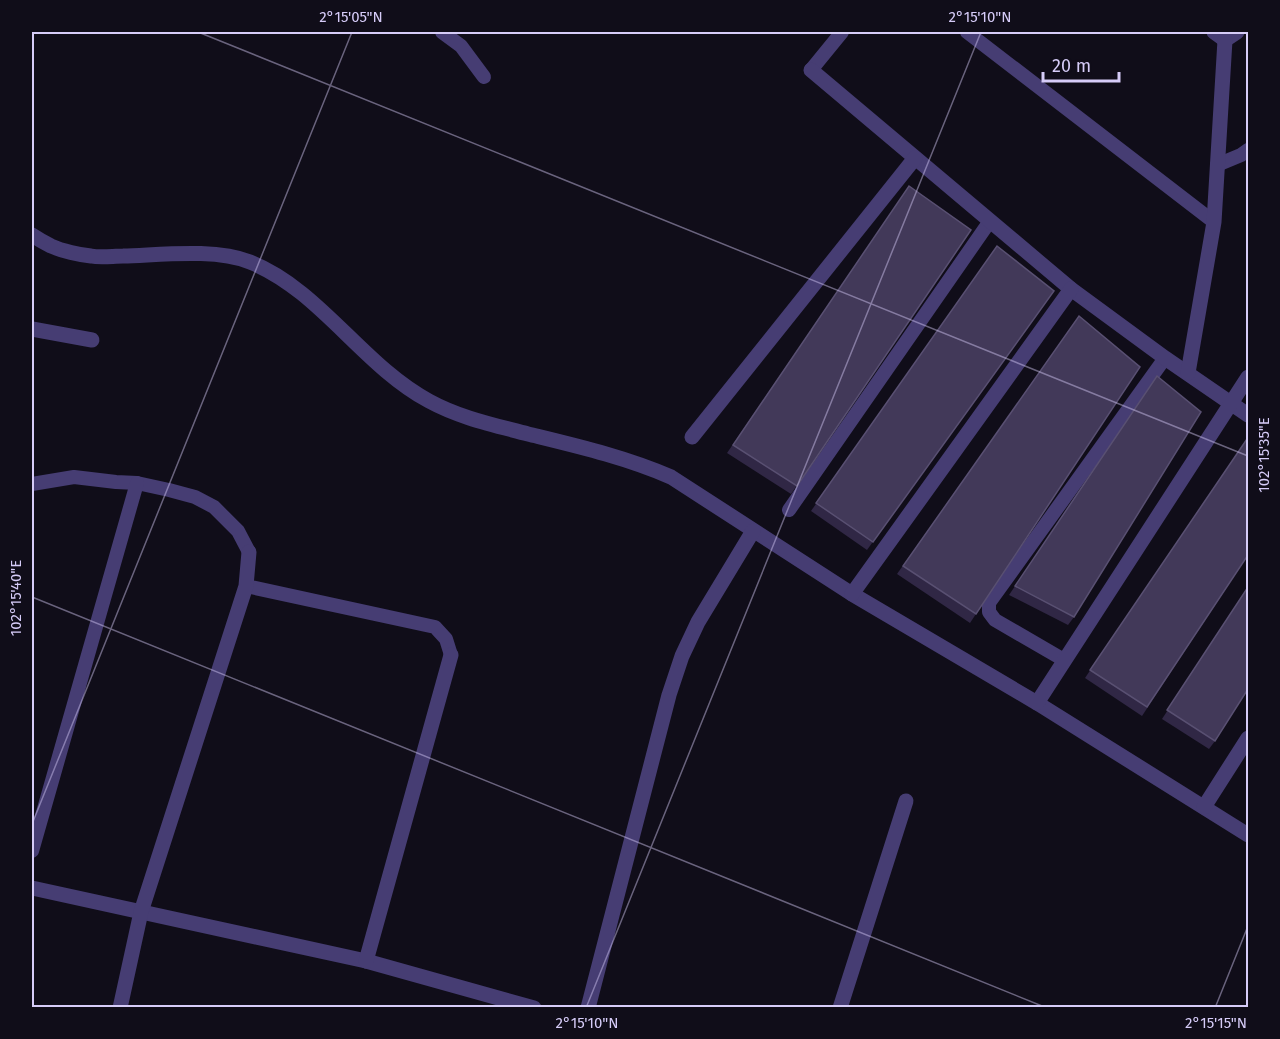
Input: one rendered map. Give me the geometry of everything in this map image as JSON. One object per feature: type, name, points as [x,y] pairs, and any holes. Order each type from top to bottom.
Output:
[{"type":"street","points":[[1188,373],[1214,222],[1225,34]]},
{"type":"street","points":[[811,70],[1071,289],[1248,415]]},
{"type":"street","points":[[692,437],[915,158]]},
{"type":"street","points":[[32,235],[52,247],[92,256],[211,254],[248,261],[279,276],[317,307],[365,353],[427,400],[478,422],[616,456],[645,465],[671,477],[852,594],[1037,703],[1248,835]]},
{"type":"street","points":[[852,594],[1071,289]]},
{"type":"street","points":[[32,329],[92,340]]},
{"type":"street","points":[[1037,703],[1248,377]]},
{"type":"street","points":[[588,1008],[669,695],[682,656],[698,622],[753,531]]},
{"type":"street","points":[[120,1008],[141,912],[246,586],[249,552]]},
{"type":"street","points":[[366,961],[451,655]]},
{"type":"street","points":[[1204,807],[1248,738]]},
{"type":"street","points":[[840,1008],[906,801]]},
{"type":"street","points":[[32,888],[366,961],[534,1008]]},
{"type":"lane","points":[[441,32],[461,46],[484,77]]},
{"type":"lane","points":[[811,70],[842,32]]},
{"type":"lane","points":[[967,32],[1214,222]]},
{"type":"lane","points":[[1217,165],[1248,150]]},
{"type":"lane","points":[[789,510],[990,221]]},
{"type":"lane","points":[[1064,660],[995,620],[988,612],[989,603],[1165,358]]},
{"type":"lane","points":[[32,484],[74,477],[137,483],[195,497],[214,507],[238,531],[249,552]]},
{"type":"lane","points":[[32,851],[137,483]]},
{"type":"lane","points":[[246,586],[435,627],[446,639],[451,655]]},
{"type":"building","points":[[909,186],[971,230],[797,486],[733,445]]},
{"type":"building","points":[[997,246],[1054,291],[873,542],[816,503]]},
{"type":"building","points":[[1079,316],[1140,367],[976,614],[903,566]]},
{"type":"building","points":[[1157,376],[1201,412],[1074,617],[1015,586]]},
{"type":"building","points":[[1247,439],[1248,555],[1147,707],[1090,670]]},
{"type":"building","points":[[1248,587],[1248,689],[1215,741],[1167,710]]}]
